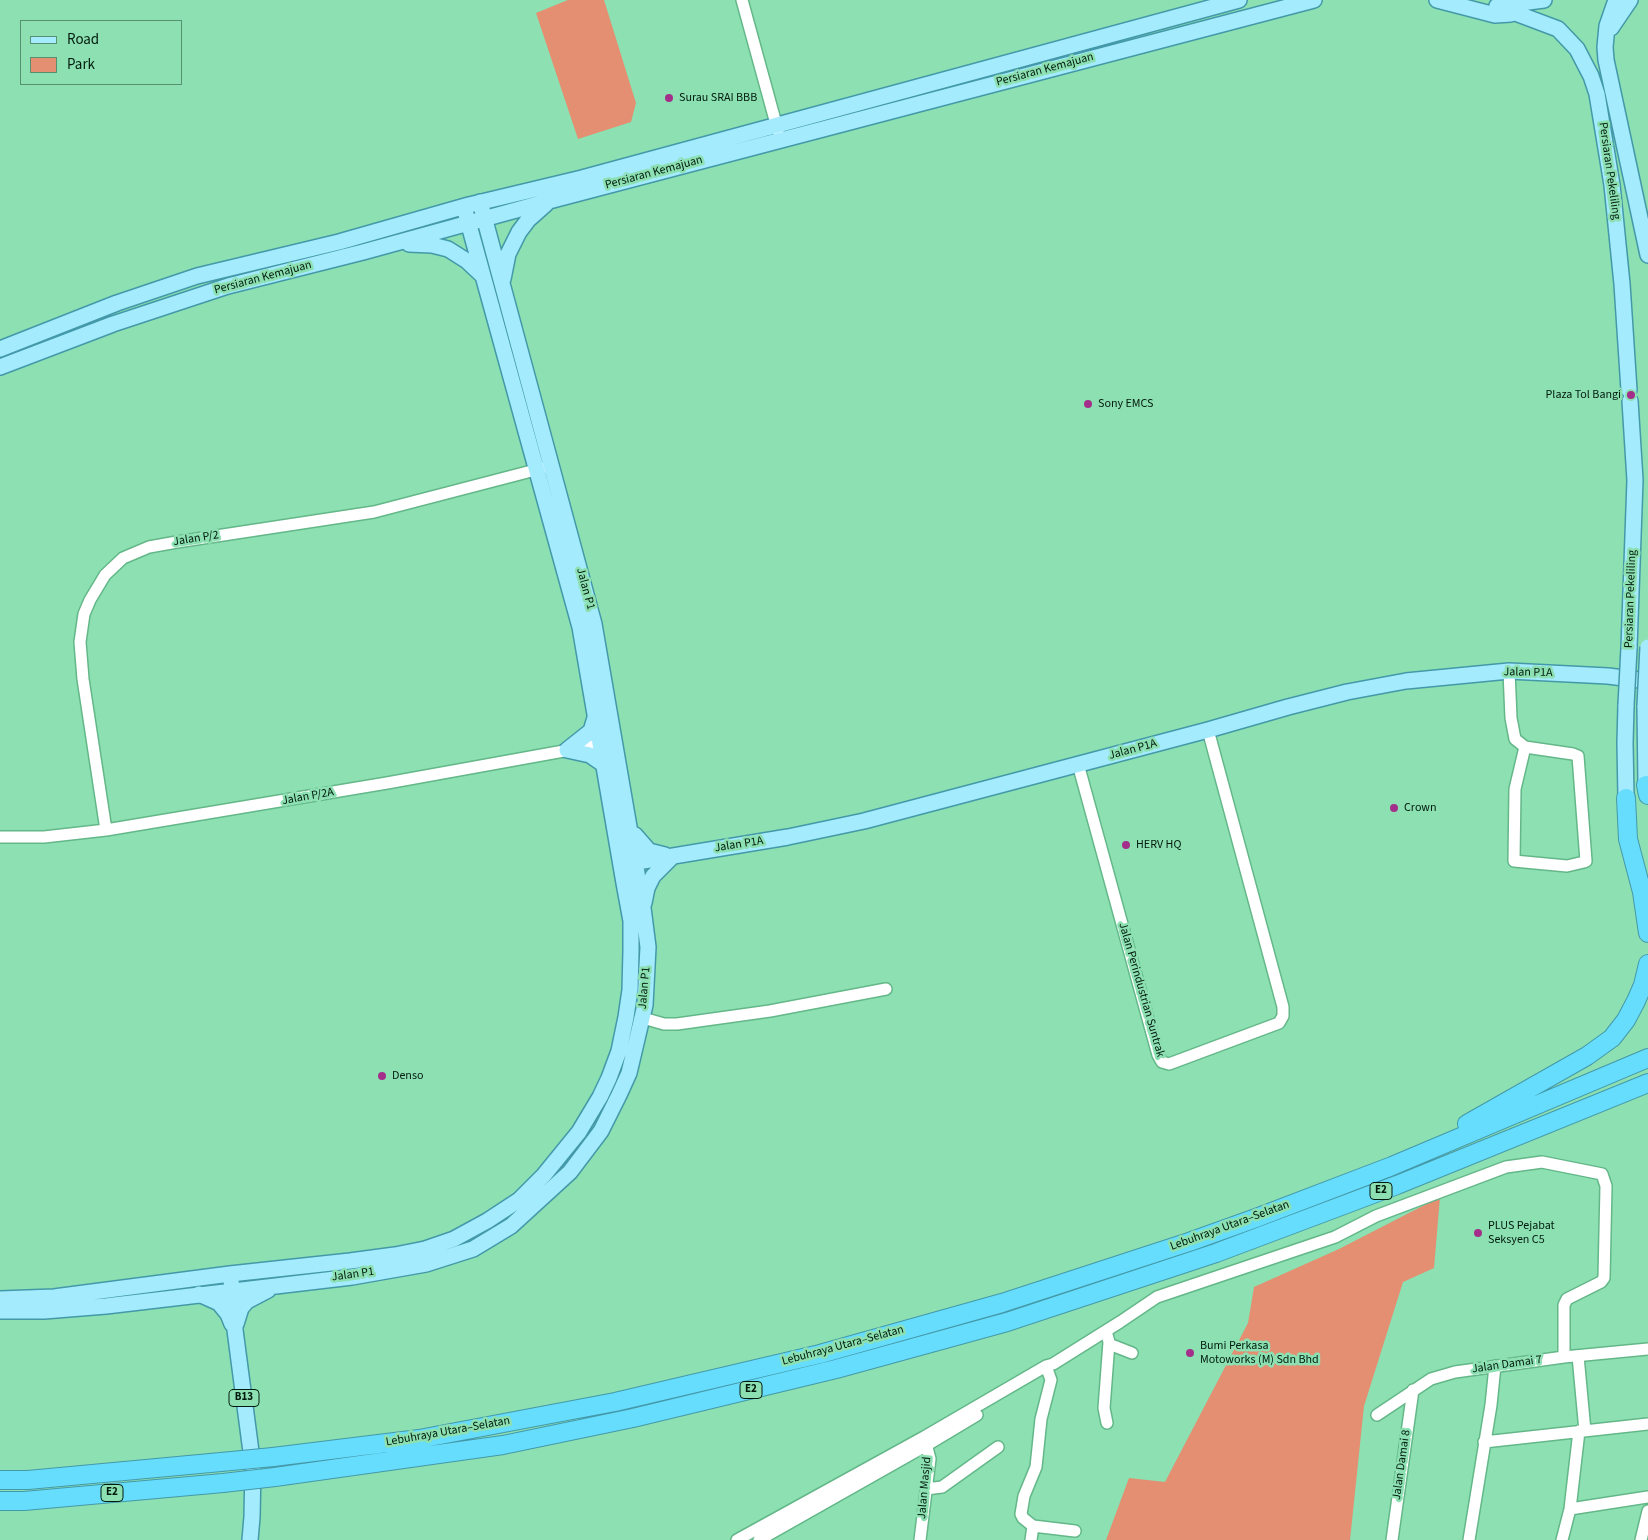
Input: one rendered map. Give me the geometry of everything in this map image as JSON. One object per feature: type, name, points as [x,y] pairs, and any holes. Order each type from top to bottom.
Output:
[{"type":"highway","points":[[1626,798],[1648,873]]},
{"type":"highway","points":[[1626,798],[1628,839],[1642,892],[1648,933]]},
{"type":"highway","points":[[1392,1166],[1587,1056],[1612,1038],[1626,1020],[1636,1001],[1643,985],[1648,964]]},
{"type":"highway","name":"Lebuhraya Utara–Selatan","points":[[0,1480],[28,1480],[273,1457],[419,1438],[615,1402],[820,1354],[1002,1303],[1256,1218],[1392,1166],[1648,1058]]},
{"type":"highway","name":"Lebuhraya Utara–Selatan","points":[[0,1501],[24,1501],[275,1477],[503,1445],[633,1418],[836,1369],[1007,1322],[1216,1253],[1396,1185],[1648,1083]]},
{"type":"main road","name":"Persiaran Kemajuan","points":[[0,349],[117,303],[197,276],[339,242],[480,202],[582,178],[1239,0]]},
{"type":"main road","name":"Persiaran Kemajuan","points":[[0,367],[113,324],[228,286],[395,244],[549,201],[1314,0]]},
{"type":"main road","points":[[1437,0],[1495,15],[1518,13]]},
{"type":"main road","points":[[1468,0],[1497,6],[1544,0]]},
{"type":"main road","name":"Persiaran Pekeliling","points":[[1616,0],[1608,21],[1605,41],[1608,71],[1648,255]]},
{"type":"main road","points":[[1605,41],[1630,0]]},
{"type":"main road","name":"Persiaran Pekeliling","points":[[1497,6],[1558,30],[1568,38],[1585,62],[1597,94],[1609,159],[1619,249],[1635,480],[1626,705],[1626,798]]},
{"type":"main road","points":[[502,284],[508,254],[519,232],[528,220],[549,201]]},
{"type":"main road","name":"Jalan P1","points":[[0,1299],[54,1297],[230,1274],[350,1261],[425,1249],[454,1239],[487,1221],[519,1200],[544,1175],[567,1148],[590,1115],[609,1078],[619,1050],[626,1017],[632,951],[628,863],[629,832],[607,743],[594,624],[480,202]]},
{"type":"main road","name":"Jalan P1","points":[[0,1311],[44,1311],[83,1308],[352,1277],[426,1264],[473,1249],[511,1226],[570,1172],[601,1131],[611,1114],[629,1073],[645,1005],[648,947],[642,908],[628,863],[604,764],[607,743],[595,718],[580,627],[464,207]]},
{"type":"main road","points":[[395,244],[432,245],[448,249],[467,261],[483,276]]},
{"type":"main road","name":"Persiaran Pekeliling","points":[[1647,790],[1645,706],[1648,639]]},
{"type":"main road","name":"Jalan P1A","points":[[628,863],[788,837],[864,821],[1288,707],[1347,692],[1406,681],[1509,671],[1608,676],[1648,681]]},
{"type":"main road","points":[[1608,676],[1648,673]]},
{"type":"main road","points":[[566,750],[586,736],[595,718]]},
{"type":"main road","points":[[566,750],[590,755],[604,764]]},
{"type":"main road","points":[[629,832],[635,835],[649,851],[660,855],[674,855]]},
{"type":"main road","points":[[642,908],[647,888],[653,876],[674,855]]},
{"type":"main road","name":"B13","points":[[230,1274],[235,1330],[253,1466],[250,1540]]},
{"type":"main road","points":[[235,1330],[241,1308],[247,1301],[283,1284]]},
{"type":"main road","points":[[198,1294],[219,1303],[228,1314],[235,1330]]},
{"type":"street","points":[[742,0],[781,140]]},
{"type":"street","name":"Jalan P/2","points":[[106,830],[83,679],[80,642],[84,614],[90,600],[105,575],[123,558],[149,547],[374,512],[552,465]]},
{"type":"street","points":[[1509,671],[1510,718],[1515,739],[1524,747],[1578,756],[1586,861],[1557,865],[1514,861],[1515,789],[1524,747]]},
{"type":"street","name":"Jalan Perindustrian Suntrak","points":[[1078,764],[1158,1055],[1162,1062],[1169,1064],[1278,1023],[1283,1016],[1283,1007],[1208,730]]},
{"type":"street","name":"Jalan P/2A","points":[[0,837],[44,837],[106,830],[379,785],[607,743]]},
{"type":"street","points":[[642,1018],[664,1024],[677,1024],[770,1011],[886,989]]},
{"type":"street","points":[[759,1540],[1049,1367],[1157,1297],[1335,1237],[1376,1216],[1506,1167],[1542,1162],[1602,1174],[1606,1186],[1604,1278],[1601,1282],[1567,1299],[1564,1305],[1564,1357]]},
{"type":"street","points":[[1106,1331],[1109,1344],[1104,1408],[1107,1423]]},
{"type":"street","points":[[1109,1344],[1132,1353]]},
{"type":"street","name":"Jalan Damai 7","points":[[1377,1415],[1431,1379],[1447,1374],[1564,1357],[1648,1349]]},
{"type":"street","points":[[1562,1540],[1570,1509],[1582,1431],[1578,1356]]},
{"type":"street","points":[[1469,1540],[1491,1405],[1495,1366]]},
{"type":"street","points":[[1049,1367],[1052,1380],[1041,1419],[1036,1468],[1024,1496],[1022,1518],[1033,1526],[1075,1531]]},
{"type":"street","name":"Jalan Damai 8","points":[[1392,1540],[1413,1390]]},
{"type":"street","points":[[1484,1442],[1648,1424]]},
{"type":"street","name":"Jalan Masjid","points":[[920,1540],[930,1459],[926,1441]]},
{"type":"street","points":[[926,1489],[942,1487],[998,1447]]},
{"type":"street","points":[[1570,1509],[1648,1497]]},
{"type":"street","points":[[1641,1540],[1648,1510]]},
{"type":"street","points":[[1031,1540],[1033,1526]]},
{"type":"street","points":[[737,1540],[776,1531]]},
{"type":"green space","points":[[568,0],[604,0],[636,103],[631,122],[578,139],[536,13]]},
{"type":"green space","points":[[1440,1197],[1434,1268],[1403,1282],[1364,1406],[1350,1540],[1106,1540],[1129,1478],[1165,1482],[1248,1323],[1254,1287],[1339,1249]]},
{"type":"place","name":"Surau SRAI BBB","points":[[669,98]]},
{"type":"place","name":"Plaza Tol Bangi","points":[[1631,395]]},
{"type":"place","name":"Sony EMCS","points":[[1088,404]]},
{"type":"place","name":"Crown","points":[[1394,808]]},
{"type":"place","name":"HERV HQ","points":[[1126,845]]},
{"type":"place","name":"Denso","points":[[382,1076]]},
{"type":"place","name":"PLUS Pejabat Seksyen C5","points":[[1478,1233]]},
{"type":"place","name":"Bumi Perkasa Motoworks (M) Sdn Bhd","points":[[1190,1353]]}]
